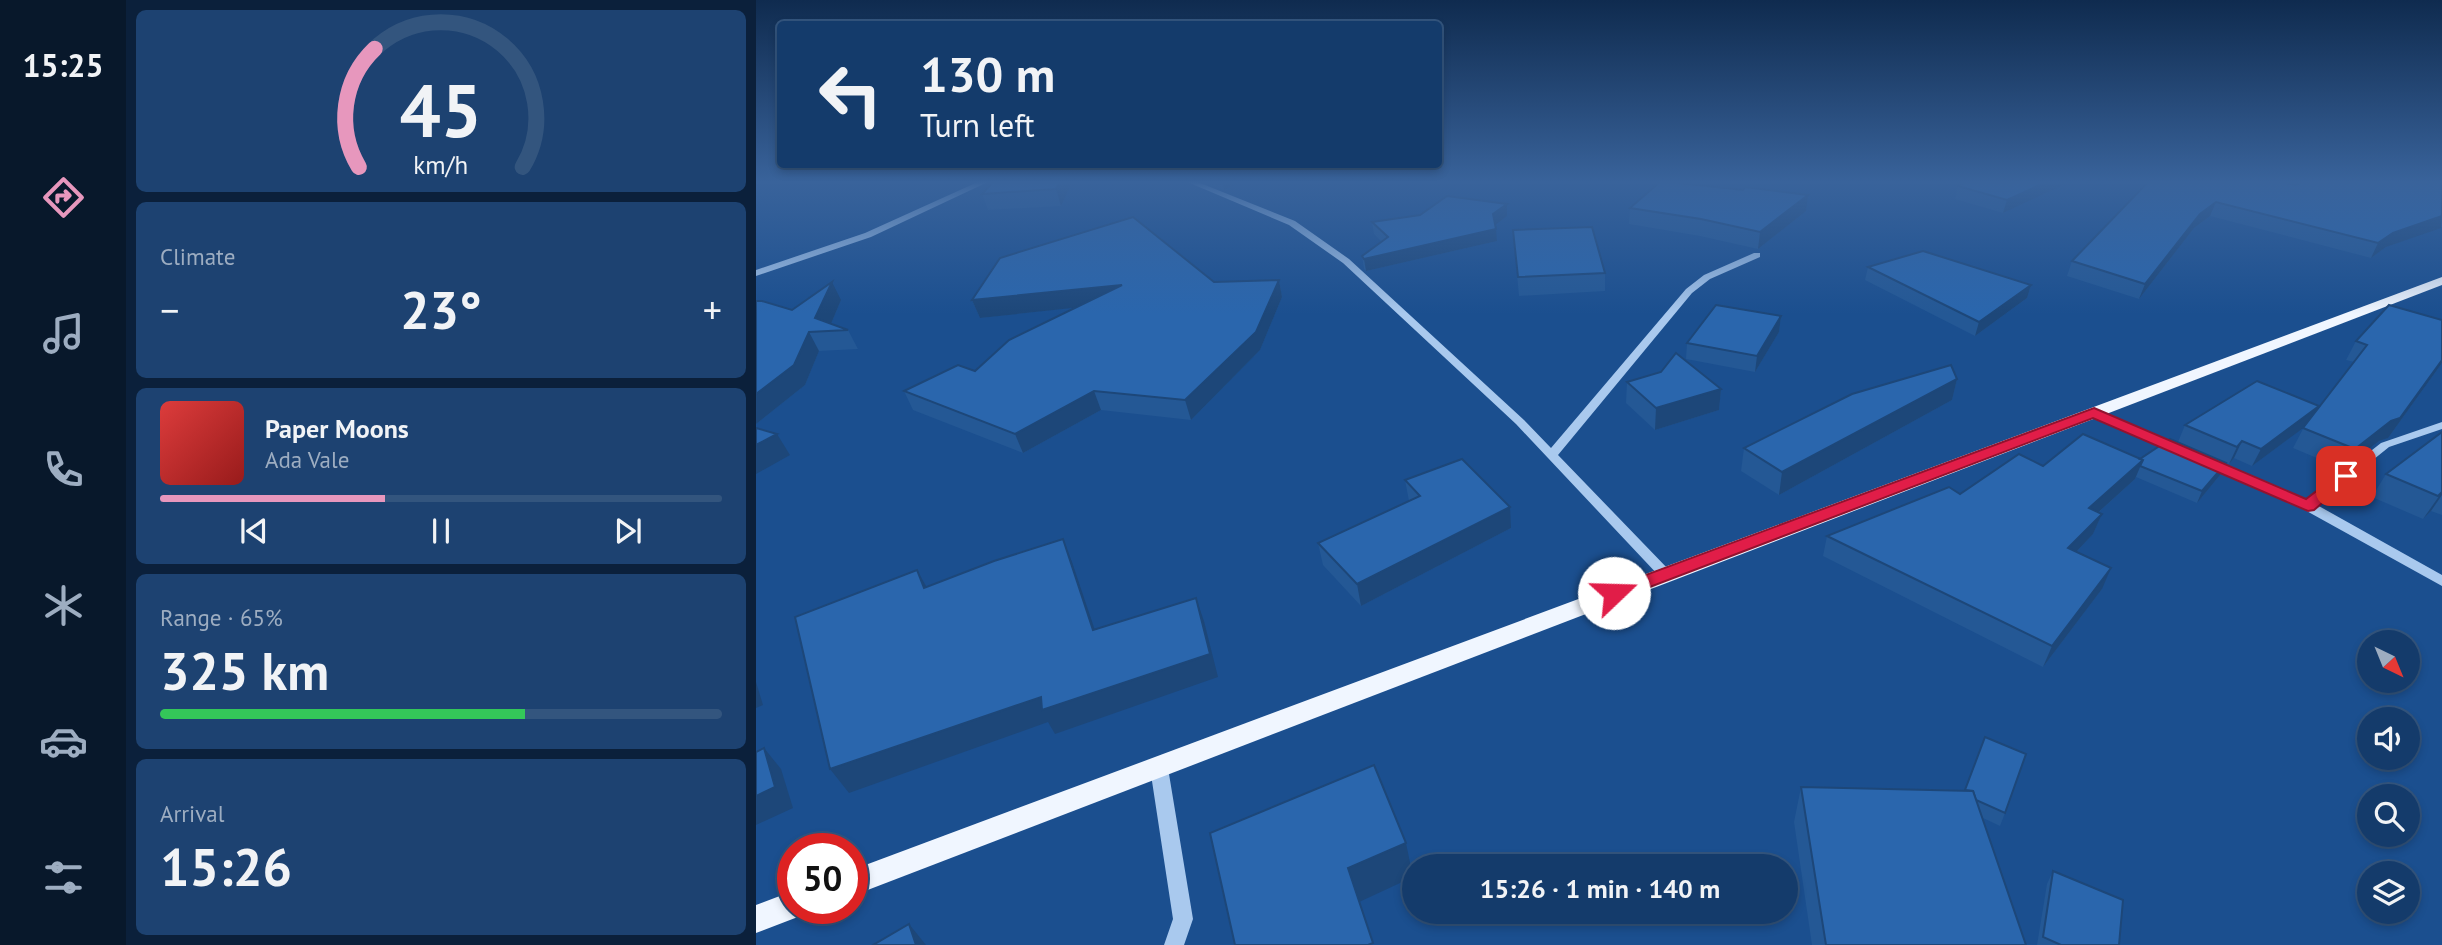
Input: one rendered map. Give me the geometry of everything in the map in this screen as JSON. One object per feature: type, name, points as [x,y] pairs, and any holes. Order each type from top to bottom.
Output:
[{"type":"main road","points":[[868,877],[2442,281]]},
{"type":"main road","points":[[756,919],[777,911]]},
{"type":"street","points":[[756,273],[890,225]]},
{"type":"street","points":[[1295,225],[1346,261],[1520,422],[1665,574]]},
{"type":"street","points":[[1551,456],[1689,291],[1707,277],[1757,256]]},
{"type":"street","points":[[2094,412],[2308,506],[2442,581]]},
{"type":"street","points":[[2308,506],[2385,445],[2442,425]]},
{"type":"street","points":[[1159,768],[1184,919],[1174,945]]},
{"type":"building","points":[[1107,225],[1143,225],[1214,282],[1279,280],[1256,332],[1185,400],[1094,391],[1015,434],[904,391],[958,365],[975,371],[1009,340],[1122,285],[972,300],[1000,258]]},
{"type":"building","points":[[1375,225],[1495,225],[1496,229],[1364,259],[1362,256],[1388,237]]},
{"type":"building","points":[[1729,225],[1769,225],[1760,232]]},
{"type":"building","points":[[2107,225],[2191,225],[2145,284],[2072,261]]},
{"type":"building","points":[[2307,225],[2416,225],[2393,233],[2378,243]]},
{"type":"building","points":[[1592,227],[1605,273],[1518,277],[1513,230]]},
{"type":"building","points":[[1923,251],[2031,285],[1979,322],[1868,267]]},
{"type":"building","points":[[832,282],[815,318],[848,330],[809,332],[794,365],[756,394],[756,301],[792,310]]},
{"type":"building","points":[[1716,305],[1781,316],[1757,356],[1687,343]]},
{"type":"building","points":[[2389,305],[2442,320],[2442,360],[2400,418],[2391,421],[2355,449],[2303,428],[2367,345],[2356,341]]},
{"type":"building","points":[[1676,353],[1721,389],[1656,408],[1627,382],[1661,372]]},
{"type":"building","points":[[1951,365],[1957,379],[1782,472],[1744,448],[1852,394]]},
{"type":"building","points":[[2257,381],[2319,406],[2261,449],[2242,441],[2237,447],[2185,425]]},
{"type":"building","points":[[756,428],[777,434],[756,445]]},
{"type":"building","points":[[2442,432],[2442,492],[2438,496],[2386,474]]},
{"type":"building","points":[[2083,434],[2143,460],[2089,508],[2102,514],[2068,548],[2111,568],[2052,646],[1827,536],[1949,487],[1960,494],[2019,454],[2043,466]]},
{"type":"building","points":[[2170,439],[2226,463],[2202,491],[2140,466],[2143,460],[2140,459]]},
{"type":"building","points":[[1462,459],[1510,507],[1357,584],[1318,543],[1420,496],[1405,480]]},
{"type":"building","points":[[1063,539],[1093,630],[1196,598],[1210,654],[1042,710],[1041,697],[830,769],[795,617],[917,570],[924,588],[994,561]]},
{"type":"building","points":[[1985,737],[2026,754],[2005,813],[1976,800],[1973,791],[1965,790]]},
{"type":"building","points":[[764,748],[775,787],[756,796],[756,752]]},
{"type":"building","points":[[1374,765],[1406,843],[1348,868],[1373,943],[1235,945],[1210,833]]},
{"type":"building","points":[[1801,787],[1973,791],[2026,945],[1826,945]]},
{"type":"building","points":[[2053,871],[2123,900],[2119,945],[2061,945],[2043,937]]},
{"type":"building","points":[[909,924],[916,945],[873,945]]},
{"type":"route","points":[[1614,593],[2094,412],[2308,506],[2346,476]]}]
